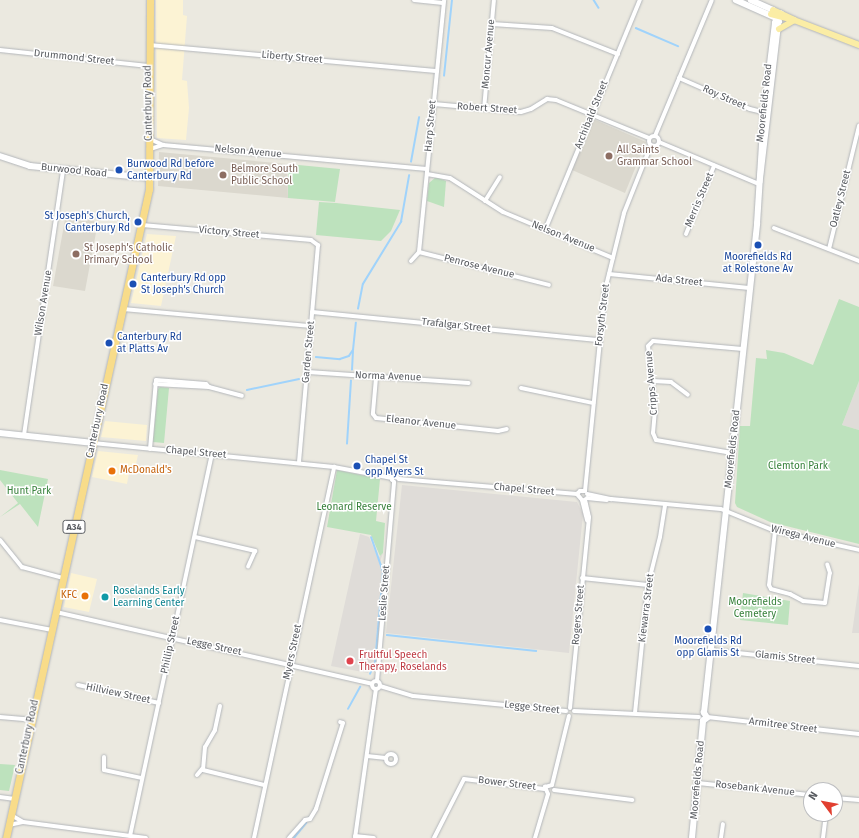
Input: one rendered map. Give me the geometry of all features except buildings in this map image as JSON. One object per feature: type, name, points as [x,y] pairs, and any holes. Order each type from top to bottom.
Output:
[{"type":"highway","name":"Canterbury Road","points":[[6,838],[142,226],[150,178],[148,66],[150,0]]},
{"type":"main road","points":[[736,0],[772,12],[778,17]]},
{"type":"main road","points":[[750,0],[778,17],[795,20],[859,45]]},
{"type":"main road","name":"Moorefields Road","points":[[766,114],[779,29],[778,17]]},
{"type":"main road","name":"Moorefields Road","points":[[692,838],[703,717],[743,349],[759,184],[763,174],[766,114],[778,17]]},
{"type":"main road","points":[[779,29],[785,24],[795,20]]},
{"type":"main road","name":"Burwood Road","points":[[0,156],[23,165],[150,178]]},
{"type":"main road","name":"Chapel Street","points":[[0,433],[93,443]]},
{"type":"street","points":[[414,0],[443,1]]},
{"type":"street","name":"Moncur Avenue","points":[[484,109],[494,0]]},
{"type":"street","name":"Archibald Street","points":[[545,230],[640,0]]},
{"type":"street","points":[[712,0],[655,136],[658,142],[759,184]]},
{"type":"street","name":"Harp Street","points":[[419,252],[443,1]]},
{"type":"street","points":[[492,24],[552,28],[618,54]]},
{"type":"street","name":"Liberty Street","points":[[149,45],[436,71]]},
{"type":"street","name":"Drummond Street","points":[[0,50],[148,66]]},
{"type":"street","name":"Roy Street","points":[[679,78],[766,114]]},
{"type":"street","name":"Robert Street","points":[[434,104],[521,112],[531,109],[547,99],[556,100],[649,138]]},
{"type":"street","name":"Oatley Street","points":[[829,249],[859,126]]},
{"type":"street","points":[[655,136],[649,138],[651,145],[658,142]]},
{"type":"street","name":"Nelson Avenue","points":[[150,139],[163,145],[427,172],[450,178],[503,212],[613,258]]},
{"type":"street","name":"Nelson Avenue","points":[[150,149],[163,145]]},
{"type":"street","name":"Forsyth Street","points":[[585,497],[593,402],[609,274],[624,213],[651,145]]},
{"type":"street","name":"Merris Street","points":[[686,234],[714,166]]},
{"type":"street","name":"Wilson Avenue","points":[[24,435],[63,170]]},
{"type":"street","points":[[485,201],[500,177]]},
{"type":"street","name":"Victory Street","points":[[142,226],[316,243]]},
{"type":"street","points":[[774,228],[859,261]]},
{"type":"street","name":"Garden Street","points":[[299,463],[318,250],[316,243]]},
{"type":"street","points":[[411,261],[419,252]]},
{"type":"street","name":"Penrose Avenue","points":[[419,252],[549,285]]},
{"type":"street","name":"Ada Street","points":[[609,274],[749,288]]},
{"type":"street","points":[[123,309],[311,326]]},
{"type":"street","name":"Trafalgar Street","points":[[312,312],[600,340]]},
{"type":"street","name":"Cripps Avenue","points":[[732,453],[656,440],[653,433],[656,416],[653,381],[648,351],[652,341],[743,349]]},
{"type":"street","name":"Norma Avenue","points":[[308,372],[376,378],[414,377],[469,382]]},
{"type":"street","name":"Eleanor Avenue","points":[[376,378],[373,414],[376,418],[498,431],[507,429]]},
{"type":"street","points":[[653,381],[671,382],[688,395]]},
{"type":"street","points":[[150,449],[156,382],[209,387],[242,396]]},
{"type":"street","points":[[521,388],[593,402]]},
{"type":"street","name":"Chapel Street","points":[[93,443],[334,467],[393,480],[395,475],[399,479],[577,494]]},
{"type":"street","name":"Phillip Street","points":[[130,836],[212,455]]},
{"type":"street","name":"Myers Street","points":[[254,838],[264,785],[334,467]]},
{"type":"street","name":"Leslie Street","points":[[377,681],[393,480]]},
{"type":"street","points":[[577,494],[599,500]]},
{"type":"street","points":[[577,494],[585,497],[726,510]]},
{"type":"street","name":"Rogers Street","points":[[570,708],[588,522],[588,510],[585,497]]},
{"type":"street","name":"Rogers Street","points":[[585,497],[588,522]]},
{"type":"street","points":[[588,510],[590,502],[612,499]]},
{"type":"street","name":"Kiewarra Street","points":[[635,713],[648,585],[660,537],[665,504]]},
{"type":"street","name":"Wirega Avenue","points":[[726,510],[775,531],[859,550]]},
{"type":"street","points":[[775,531],[769,585],[771,589],[790,594],[803,601],[825,603],[830,573],[827,564]]},
{"type":"street","points":[[195,537],[255,551],[248,567]]},
{"type":"street","points":[[0,540],[22,567],[63,578]]},
{"type":"street","points":[[582,578],[648,585]]},
{"type":"street","name":"Legge Street","points":[[56,612],[291,664],[372,684]]},
{"type":"street","points":[[0,620],[52,630]]},
{"type":"street","name":"Glamis Street","points":[[710,650],[859,666]]},
{"type":"street","points":[[372,684],[377,681],[378,687],[355,837],[374,838]]},
{"type":"street","points":[[372,684],[378,687]]},
{"type":"street","name":"Hillview Street","points":[[78,685],[159,703]]},
{"type":"street","name":"Legge Street","points":[[378,687],[413,696],[566,711]]},
{"type":"street","points":[[197,775],[202,769],[206,745],[215,730],[220,706]]},
{"type":"street","points":[[554,790],[552,785],[569,716],[574,711],[570,708],[566,711],[569,716]]},
{"type":"street","name":"Armitree Street","points":[[574,711],[703,717],[859,734]]},
{"type":"street","points":[[0,716],[32,720]]},
{"type":"street","points":[[289,838],[305,820],[310,819],[316,809],[343,723],[340,722]]},
{"type":"street","points":[[367,756],[386,758]]},
{"type":"street","points":[[104,757],[104,770],[142,778]]},
{"type":"street","points":[[202,769],[264,785]]},
{"type":"street","name":"Bower Street","points":[[434,838],[464,779],[544,788]]},
{"type":"street","name":"Rosebank Avenue","points":[[698,783],[803,794]]},
{"type":"street","points":[[548,794],[544,788],[547,785],[552,785]]},
{"type":"street","points":[[536,838],[548,794],[554,790],[632,800]]},
{"type":"street","points":[[0,797],[15,799]]},
{"type":"street","points":[[843,799],[859,800]]},
{"type":"street","points":[[11,815],[22,822]]},
{"type":"street","points":[[9,825],[22,822],[146,838]]},
{"type":"street","points":[[824,838],[825,822]]},
{"type":"street","points":[[721,838],[722,824]]},
{"type":"shaded area","points":[[156,0],[183,0],[183,15],[187,16],[182,80],[187,81],[189,108],[186,140],[157,138]]},
{"type":"shaded area","name":"All Saints Grammar School","points":[[593,119],[646,142],[625,193],[572,170]]},
{"type":"shaded area","name":"Belmore South Public School","points":[[159,152],[287,164],[288,198],[158,186]]},
{"type":"shaded area","name":"St Joseph's Catholic Primary School","points":[[66,214],[98,222],[85,291],[53,286]]},
{"type":"shaded area","points":[[147,234],[176,236],[161,306],[131,303]]},
{"type":"shaded area","points":[[859,381],[859,430],[842,425]]},
{"type":"shaded area","points":[[105,421],[147,425],[146,441],[101,437]]},
{"type":"shaded area","points":[[98,451],[138,455],[135,468],[130,467],[127,484],[92,477]]},
{"type":"shaded area","points":[[402,485],[577,502],[583,514],[569,653],[386,633]]},
{"type":"shaded area","points":[[360,534],[369,537],[378,558],[383,553],[380,562],[382,568],[374,664],[368,673],[331,666]]},
{"type":"shaded area","points":[[71,573],[97,579],[89,612],[64,607]]},
{"type":"shaded area","points":[[859,584],[859,633],[852,633]]},
{"type":"green space","points":[[288,164],[340,169],[335,202],[288,198]]},
{"type":"green space","points":[[436,177],[446,181],[444,207],[427,201],[429,183]]},
{"type":"green space","points":[[319,202],[400,210],[391,231],[381,241],[316,235]]},
{"type":"green space","name":"Clemton Park","points":[[839,299],[859,307],[859,381],[842,425],[859,430],[859,544],[770,522],[737,507],[735,503],[740,426],[750,426],[756,358],[767,359],[766,350],[784,353],[813,365]]},
{"type":"green space","points":[[160,387],[169,388],[164,443],[153,442],[158,389]]},
{"type":"green space","name":"Hunt Park","points":[[0,470],[48,479],[38,527],[20,504],[0,517],[18,503],[0,480]]},
{"type":"green space","name":"Leonard Reserve","points":[[337,470],[380,479],[376,521],[385,523],[383,553],[380,556],[371,535],[327,527]]},
{"type":"green space","name":"Moorefields Cemetery","points":[[743,593],[790,601],[788,625],[740,620]]},
{"type":"green space","points":[[0,764],[15,765],[9,791],[0,790]]},
{"type":"waterway","points":[[444,76],[452,0]]},
{"type":"waterway","points":[[594,0],[599,8]]},
{"type":"waterway","points":[[636,28],[678,46]]},
{"type":"waterway","points":[[411,162],[419,118]]},
{"type":"waterway","points":[[358,309],[363,284],[401,222],[409,176]]},
{"type":"waterway","points":[[316,357],[340,359],[349,356],[353,350],[356,323]]},
{"type":"waterway","points":[[352,370],[353,352]]},
{"type":"waterway","points":[[247,390],[299,379]]},
{"type":"waterway","points":[[347,444],[351,381]]},
{"type":"waterway","points":[[370,674],[375,663],[383,572],[371,538]]},
{"type":"waterway","points":[[387,635],[536,651]]},
{"type":"waterway","points":[[348,709],[360,687]]},
{"type":"waterway","points":[[294,838],[306,823]]},
{"type":"place","name":"All Saints Grammar School","points":[[609,156]]},
{"type":"place","name":"Burwood Rd before Canterbury Rd","points":[[119,170]]},
{"type":"place","name":"Belmore South Public School","points":[[223,175]]},
{"type":"place","name":"St Joseph's Church, Canterbury Rd","points":[[138,222]]},
{"type":"place","name":"Moorefields Rd at Rolestone Av","points":[[758,245]]},
{"type":"place","name":"St Joseph's Catholic Primary School","points":[[76,254]]},
{"type":"place","name":"Canterbury Rd opp St Joseph's Church","points":[[133,284]]},
{"type":"place","name":"Canterbury Rd at Platts Av","points":[[109,343]]},
{"type":"place","name":"Chapel St opp Myers St","points":[[357,466]]},
{"type":"place","name":"McDonald's","points":[[112,471]]},
{"type":"place","name":"KFC","points":[[85,596]]},
{"type":"place","name":"Roselands Early Learning Center","points":[[105,597]]},
{"type":"place","name":"Moorefields Rd opp Glamis St","points":[[708,629]]},
{"type":"place","name":"Fruitful Speech Therapy, Roselands","points":[[350,661]]}]
